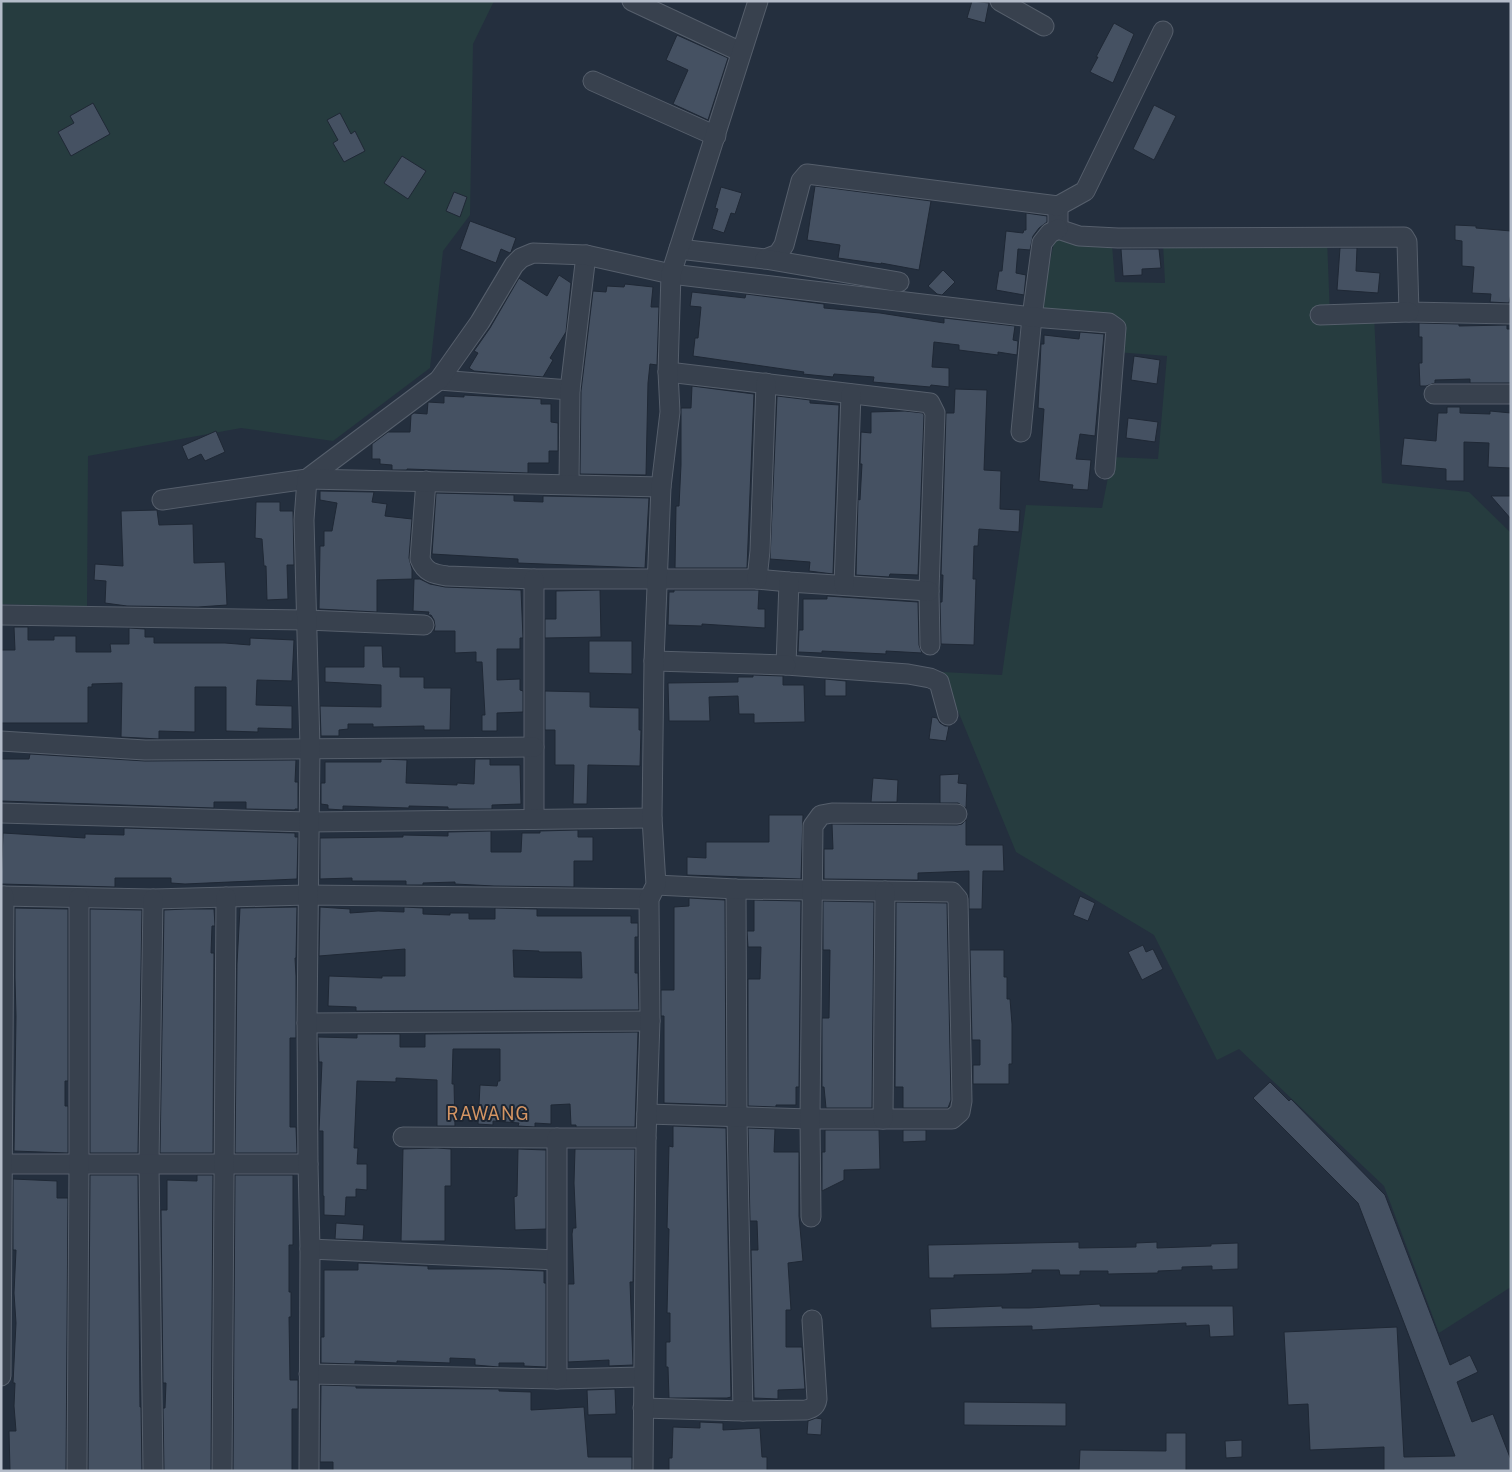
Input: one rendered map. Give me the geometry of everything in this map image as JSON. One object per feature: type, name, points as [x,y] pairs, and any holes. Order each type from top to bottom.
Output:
[{"type":"street","points":[[632,1],[741,52]]},
{"type":"street","points":[[643,1471],[642,1377],[653,892],[654,661],[661,487],[670,412],[668,372],[671,274],[758,1]]},
{"type":"street","points":[[1000,1],[1044,26]]},
{"type":"street","points":[[765,260],[778,254],[784,245],[801,181],[807,174],[1058,206],[1086,191],[1163,32]]},
{"type":"street","points":[[592,81],[716,136]]},
{"type":"street","points":[[1058,206],[1058,229]]},
{"type":"street","points":[[1021,432],[1032,317],[1042,243],[1050,233],[1058,229],[1079,236],[1118,238],[1404,237],[1407,242],[1408,312]]},
{"type":"street","points":[[679,249],[765,260],[899,282]]},
{"type":"street","points":[[308,1471],[310,1249],[307,1023],[310,748],[304,520],[307,479],[439,380],[480,322],[514,265],[521,258],[533,253],[586,255],[671,274],[1032,317],[1110,323],[1116,328],[1105,469]]},
{"type":"street","points":[[569,484],[570,390],[586,255]]},
{"type":"street","points":[[1320,315],[1408,312],[1511,314]]},
{"type":"street","points":[[668,372],[930,403],[935,413],[929,591],[930,645]]},
{"type":"street","points":[[439,380],[570,390]]},
{"type":"street","points":[[757,579],[760,551],[766,383]]},
{"type":"street","points":[[844,585],[851,394]]},
{"type":"street","points":[[1434,394],[1511,394]]},
{"type":"street","points":[[162,500],[307,479],[661,487]]},
{"type":"street","points":[[426,481],[420,559],[424,569],[433,574],[534,578],[757,579],[929,591]]},
{"type":"street","points":[[534,578],[534,818]]},
{"type":"street","points":[[786,665],[789,582]]},
{"type":"street","points":[[1,615],[307,620],[424,625]]},
{"type":"street","points":[[654,661],[786,665],[908,674],[930,678],[939,682],[948,715]]},
{"type":"street","points":[[1,741],[145,750],[534,747]]},
{"type":"street","points":[[1,813],[308,822],[652,818]]},
{"type":"street","points":[[811,1217],[812,826],[821,815],[832,813],[957,814]]},
{"type":"street","points":[[736,889],[737,1118],[743,1411]]},
{"type":"street","points":[[1,1376],[3,896],[153,899],[308,895],[653,892],[736,889],[952,892],[958,899],[962,1101],[960,1112],[952,1119],[737,1118],[647,1114]]},
{"type":"street","points":[[883,1119],[885,891]]},
{"type":"street","points":[[222,1471],[226,897]]},
{"type":"street","points":[[77,1471],[80,1164],[79,898]]},
{"type":"street","points":[[153,899],[149,1164],[153,1471]]},
{"type":"street","points":[[307,1023],[650,1021]]},
{"type":"street","points":[[403,1137],[646,1138]]},
{"type":"street","points":[[557,1138],[557,1379]]},
{"type":"street","points":[[2,1164],[308,1164]]},
{"type":"street","points":[[310,1249],[556,1260]]},
{"type":"street","points":[[643,1408],[743,1411],[811,1409],[818,1399],[812,1320]]},
{"type":"street","points":[[309,1374],[557,1379],[642,1377]]},
{"type":"green space","points":[[1,1],[494,1],[473,44],[470,215],[443,251],[430,368],[333,441],[241,428],[88,456],[87,607],[1,604]]},
{"type":"green space","points":[[1055,238],[1112,245],[1115,282],[1165,283],[1163,243],[1327,238],[1330,317],[1374,315],[1382,483],[1469,492],[1511,533],[1511,1287],[1439,1333],[1384,1186],[1239,1049],[1217,1060],[1154,935],[1016,852],[942,672],[1002,675],[1026,505],[1102,508],[1112,457],[1158,459],[1167,356],[1116,352],[1119,319],[1040,308]]},
{"type":"building","points":[[972,1],[989,3],[985,23],[967,18]]},
{"type":"building","points":[[1114,23],[1134,34],[1113,83],[1090,72]]},
{"type":"building","points":[[677,35],[728,58],[708,120],[673,104],[688,70],[666,60]]},
{"type":"building","points":[[93,103],[110,134],[71,156],[58,132],[74,123],[70,116]]},
{"type":"building","points":[[1154,105],[1176,116],[1154,160],[1133,149]]},
{"type":"building","points":[[340,113],[351,134],[355,131],[365,151],[344,162],[333,143],[338,140],[327,120]]},
{"type":"building","points":[[402,156],[426,171],[408,199],[384,183]]},
{"type":"building","points":[[815,186],[931,201],[919,270],[838,258],[840,245],[807,240]]},
{"type":"building","points":[[721,187],[742,193],[735,214],[731,213],[724,233],[712,229],[718,209],[715,208]]},
{"type":"building","points":[[454,192],[467,197],[460,217],[446,211]]},
{"type":"building","points":[[1026,213],[1047,216],[1047,222],[1033,236],[1030,250],[1018,249],[1016,273],[1026,275],[1024,295],[996,290],[999,271],[1002,271],[1006,231],[1023,233],[1026,230]]},
{"type":"building","points":[[470,221],[516,238],[511,252],[501,249],[496,263],[460,249]]},
{"type":"building","points":[[1455,225],[1511,231],[1511,294],[1509,303],[1490,302],[1491,294],[1472,293],[1474,267],[1462,266],[1462,241],[1455,240]]},
{"type":"building","points":[[1340,248],[1357,248],[1356,271],[1380,273],[1378,293],[1337,290]]},
{"type":"building","points":[[1121,249],[1159,249],[1161,268],[1142,269],[1142,275],[1123,276]]},
{"type":"building","points":[[943,270],[955,282],[942,295],[937,294],[928,286]]},
{"type":"building","points":[[559,275],[571,283],[566,332],[550,358],[553,360],[543,377],[474,371],[469,368],[478,353],[474,351],[490,328],[519,278],[547,296]]},
{"type":"building","points":[[625,284],[653,287],[651,307],[659,307],[657,365],[650,364],[648,383],[646,475],[580,474],[581,391],[593,291],[606,292],[607,286],[624,287]]},
{"type":"building","points":[[692,292],[745,298],[746,294],[824,304],[824,308],[880,313],[944,323],[944,318],[1015,326],[1013,340],[1018,341],[1017,355],[998,352],[998,355],[959,350],[959,345],[934,342],[932,367],[949,368],[949,387],[873,382],[874,377],[834,374],[833,377],[803,374],[804,372],[693,356],[695,338],[698,338],[701,307],[690,306]]},
{"type":"building","points":[[1419,323],[1459,324],[1459,326],[1507,325],[1507,329],[1511,329],[1511,383],[1470,383],[1470,379],[1435,380],[1435,383],[1420,386],[1419,363],[1422,363],[1422,337],[1419,337]]},
{"type":"building","points":[[1080,332],[1104,334],[1095,436],[1080,434],[1076,459],[1091,460],[1088,490],[1072,489],[1073,485],[1039,481],[1044,409],[1038,408],[1041,344],[1044,344],[1044,335],[1079,339]]},
{"type":"building","points":[[1134,356],[1160,360],[1157,384],[1131,380]]},
{"type":"building","points":[[692,386],[754,394],[747,568],[675,568],[676,506],[679,506],[681,465],[681,408],[691,408]]},
{"type":"building","points":[[955,389],[987,390],[984,470],[1001,471],[1000,509],[1020,510],[1019,532],[979,529],[978,546],[974,546],[973,579],[976,579],[974,645],[941,644],[940,602],[942,602],[943,575],[941,575],[946,413],[954,413]]},
{"type":"building","points":[[464,395],[541,399],[541,404],[551,404],[551,422],[558,423],[558,451],[549,451],[549,463],[528,463],[528,473],[392,470],[392,465],[380,464],[380,459],[372,459],[372,444],[388,432],[410,432],[411,415],[414,413],[427,414],[428,402],[444,403],[444,396],[464,397]]},
{"type":"building","points":[[777,396],[810,400],[810,403],[839,405],[833,574],[809,571],[810,562],[770,559]]},
{"type":"building","points":[[1447,407],[1460,407],[1460,413],[1490,414],[1490,411],[1511,413],[1511,468],[1488,467],[1489,443],[1464,442],[1464,481],[1446,481],[1446,469],[1401,465],[1404,438],[1436,441],[1438,413],[1447,413]]},
{"type":"building","points":[[905,411],[923,413],[924,415],[918,575],[890,574],[889,577],[856,575],[858,499],[860,500],[862,464],[860,464],[861,432],[871,433],[871,412]]},
{"type":"building","points":[[1128,418],[1158,422],[1155,442],[1126,438]]},
{"type":"building","points":[[216,431],[225,452],[205,461],[201,454],[188,460],[182,446]]},
{"type":"building","points":[[320,491],[374,492],[372,502],[387,504],[385,516],[412,519],[409,558],[412,579],[377,580],[377,612],[319,609],[320,546],[324,546],[324,531],[332,531],[337,503],[320,500]]},
{"type":"building","points":[[436,493],[514,495],[514,501],[543,502],[543,496],[649,498],[645,568],[518,563],[518,559],[432,554]]},
{"type":"building","points":[[1491,496],[1511,496],[1511,519]]},
{"type":"building","points":[[256,502],[280,502],[280,511],[293,511],[294,565],[287,565],[288,599],[267,600],[266,566],[264,566],[262,539],[255,538]]},
{"type":"building","points":[[157,510],[159,525],[193,524],[194,563],[225,562],[227,605],[198,607],[127,606],[105,603],[106,581],[94,580],[95,564],[123,566],[121,511]]},
{"type":"building","points":[[414,579],[445,587],[521,590],[523,638],[520,638],[520,649],[497,649],[497,680],[520,679],[520,690],[523,691],[523,712],[497,713],[497,731],[482,731],[482,715],[485,715],[482,662],[476,662],[476,652],[455,653],[455,631],[434,631],[434,620],[431,615],[428,615],[429,612],[413,611]]},
{"type":"building","points":[[600,590],[601,637],[545,638],[545,619],[556,619],[556,591]]},
{"type":"building","points":[[674,590],[759,590],[758,609],[765,609],[765,628],[702,624],[702,626],[668,625],[669,592],[674,592]]},
{"type":"building","points":[[827,596],[918,602],[919,645],[922,653],[886,651],[886,654],[822,651],[822,653],[798,652],[799,630],[803,630],[803,599],[827,599]]},
{"type":"building","points":[[14,627],[28,627],[28,640],[54,640],[54,636],[76,636],[76,652],[111,652],[110,644],[129,644],[129,628],[145,629],[145,637],[154,637],[154,643],[250,645],[250,638],[294,640],[292,681],[257,680],[256,705],[292,706],[292,729],[258,728],[258,732],[226,731],[226,687],[195,687],[195,732],[159,731],[159,739],[121,737],[122,683],[92,684],[92,687],[88,687],[88,723],[1,723],[1,650],[15,650]]},
{"type":"building","points":[[589,641],[632,641],[632,674],[589,673]]},
{"type":"building","points":[[364,646],[382,646],[383,667],[400,667],[400,677],[424,677],[424,688],[451,688],[450,730],[424,730],[424,726],[373,727],[373,724],[348,724],[348,729],[339,730],[339,736],[321,736],[320,706],[381,707],[381,685],[325,682],[325,667],[364,667]]},
{"type":"building","points":[[753,675],[783,676],[783,685],[804,685],[805,722],[754,723],[754,714],[739,714],[738,696],[709,697],[710,721],[669,721],[668,683],[738,682],[738,677],[753,677]]},
{"type":"building","points":[[825,679],[846,681],[846,696],[825,696]]},
{"type":"building","points":[[545,691],[590,692],[590,707],[639,708],[639,730],[641,730],[640,766],[588,765],[587,804],[573,804],[574,765],[555,765],[555,730],[545,730]]},
{"type":"building","points":[[932,717],[937,718],[945,726],[949,726],[946,741],[929,739]]},
{"type":"building","points":[[30,754],[145,761],[296,760],[295,782],[298,782],[298,809],[246,809],[246,802],[214,802],[214,808],[1,801],[1,759],[29,759]]},
{"type":"building","points":[[381,759],[407,760],[406,783],[474,784],[475,759],[490,759],[490,765],[520,765],[521,804],[492,805],[492,809],[343,806],[343,810],[328,809],[328,805],[321,804],[321,783],[325,783],[325,762],[381,762]]},
{"type":"building","points":[[959,774],[958,783],[967,784],[966,808],[958,803],[940,803],[940,775]]},
{"type":"building","points":[[873,778],[898,780],[897,802],[871,802]]},
{"type":"building","points":[[769,815],[803,815],[801,879],[687,875],[687,857],[706,858],[706,842],[769,842]]},
{"type":"building","points":[[966,820],[966,845],[1003,845],[1004,871],[983,871],[982,909],[969,909],[969,871],[918,873],[918,880],[824,879],[824,849],[833,849],[832,824],[957,825],[962,824]]},
{"type":"building","points":[[124,828],[295,833],[295,837],[298,837],[297,879],[185,884],[171,883],[171,878],[115,878],[115,887],[1,884],[3,833],[85,838],[85,834],[124,835]]},
{"type":"building","points":[[578,830],[578,837],[593,837],[593,861],[574,861],[574,887],[494,886],[455,884],[455,882],[406,885],[406,881],[352,881],[352,878],[320,879],[320,838],[403,837],[403,835],[448,836],[448,832],[491,831],[491,852],[521,852],[522,833]]},
{"type":"building","points":[[1080,896],[1095,903],[1088,921],[1073,915]]},
{"type":"building","points":[[689,898],[725,900],[726,1105],[664,1103],[664,1016],[661,1016],[661,990],[674,990],[674,907],[689,906]]},
{"type":"building","points":[[754,900],[801,901],[799,1087],[796,1087],[796,1105],[776,1105],[776,1107],[748,1106],[748,979],[760,979],[761,947],[748,947],[747,931],[754,931]]},
{"type":"building","points":[[823,901],[874,902],[872,1108],[826,1108],[824,1087],[822,1087],[822,1018],[829,1018],[830,950],[823,950]]},
{"type":"building","points":[[896,902],[947,903],[951,1100],[948,1108],[903,1108],[903,1087],[895,1087]]},
{"type":"building","points":[[297,907],[295,958],[296,1038],[290,1038],[290,1127],[296,1127],[297,1153],[235,1153],[237,964],[240,908]]},
{"type":"building","points":[[320,907],[350,909],[350,913],[404,912],[404,907],[423,908],[423,914],[450,915],[450,913],[469,913],[469,919],[495,919],[495,908],[537,909],[537,916],[631,916],[631,923],[638,923],[638,937],[635,937],[635,973],[638,973],[639,1010],[356,1011],[356,1007],[328,1006],[329,976],[382,978],[382,976],[405,976],[405,949],[319,956]],"holes":[[[513,950],[581,952],[582,978],[514,977]]]},
{"type":"building","points":[[15,908],[68,909],[68,1081],[65,1081],[65,1106],[68,1106],[68,1153],[14,1151]]},
{"type":"building","points":[[90,909],[142,910],[138,1153],[90,1153]]},
{"type":"building","points":[[214,909],[215,926],[212,926],[211,953],[214,953],[213,1153],[160,1153],[164,910]]},
{"type":"building","points":[[1143,945],[1146,952],[1153,949],[1163,969],[1142,980],[1128,952]]},
{"type":"building","points":[[970,950],[1004,950],[1004,977],[1007,977],[1007,999],[1010,999],[1012,1024],[1012,1064],[1009,1064],[1009,1084],[973,1084],[973,1065],[980,1065],[980,1040],[972,1040]]},
{"type":"building","points":[[638,1032],[635,1127],[576,1127],[576,1125],[571,1125],[570,1104],[551,1105],[551,1124],[535,1123],[535,1127],[518,1126],[519,1123],[493,1121],[493,1125],[478,1124],[480,1085],[497,1086],[498,1081],[500,1081],[500,1049],[453,1049],[452,1084],[454,1084],[455,1126],[437,1126],[437,1080],[396,1078],[396,1082],[357,1081],[354,1148],[358,1148],[357,1164],[367,1164],[367,1190],[356,1189],[356,1197],[346,1197],[345,1216],[324,1215],[323,1131],[319,1131],[322,1062],[319,1062],[318,1037],[357,1038],[357,1034],[400,1034],[400,1047],[425,1047],[425,1034]]},
{"type":"building","points":[[1270,1082],[1289,1101],[1291,1099],[1385,1195],[1450,1365],[1470,1355],[1478,1372],[1457,1382],[1472,1422],[1493,1414],[1511,1460],[1511,1471],[1384,1471],[1384,1447],[1310,1450],[1308,1404],[1288,1405],[1284,1332],[1397,1327],[1404,1457],[1455,1456],[1358,1203],[1253,1098]]},
{"type":"building","points":[[673,1126],[726,1128],[731,1397],[727,1398],[669,1398],[668,1367],[666,1367],[666,1342],[670,1342],[670,1313],[667,1313],[669,1229],[667,1228],[669,1146],[673,1147]]},
{"type":"building","points":[[748,1128],[775,1129],[774,1152],[799,1152],[799,1216],[803,1261],[788,1263],[791,1310],[786,1310],[786,1347],[802,1347],[805,1389],[778,1390],[778,1399],[754,1398],[751,1250],[758,1250],[757,1221],[750,1221]]},
{"type":"building","points":[[825,1130],[879,1130],[880,1169],[844,1170],[844,1180],[822,1191],[822,1152],[825,1152]]},
{"type":"building","points":[[903,1130],[926,1130],[926,1141],[903,1142]]},
{"type":"building","points":[[403,1149],[451,1149],[451,1186],[445,1186],[445,1241],[401,1241]]},
{"type":"building","points":[[518,1149],[546,1150],[546,1229],[515,1230],[514,1197],[517,1196]]},
{"type":"building","points":[[575,1149],[635,1149],[633,1282],[630,1282],[633,1365],[609,1366],[609,1360],[568,1362],[568,1284],[574,1284],[572,1234],[573,1228],[576,1228]]},
{"type":"building","points":[[90,1175],[138,1175],[142,1471],[88,1471]]},
{"type":"building","points":[[197,1175],[213,1175],[211,1471],[164,1471],[163,1408],[165,1408],[166,1383],[163,1383],[161,1210],[167,1210],[167,1180],[197,1181]]},
{"type":"building","points":[[235,1175],[293,1175],[293,1245],[289,1245],[289,1292],[291,1292],[291,1317],[289,1317],[290,1380],[298,1380],[298,1409],[292,1409],[292,1471],[233,1471]]},
{"type":"building","points":[[13,1179],[57,1181],[57,1198],[68,1198],[66,1471],[10,1471],[9,1431],[16,1431],[15,1383],[13,1383],[16,1323],[14,1293],[16,1250],[13,1250]]},
{"type":"building","points":[[336,1223],[364,1225],[363,1240],[335,1239]]},
{"type":"building","points":[[1079,1242],[1079,1248],[1136,1247],[1136,1243],[1157,1242],[1157,1248],[1238,1243],[1238,1269],[1212,1270],[1212,1266],[1182,1267],[1182,1270],[1158,1271],[1158,1273],[1108,1274],[1108,1271],[1080,1271],[1080,1275],[1060,1275],[1059,1270],[1032,1270],[1032,1273],[954,1275],[954,1278],[929,1278],[928,1245]]},
{"type":"building","points":[[358,1263],[428,1266],[428,1269],[544,1271],[544,1283],[546,1283],[546,1367],[524,1366],[524,1363],[499,1363],[499,1367],[475,1365],[475,1359],[450,1358],[450,1363],[355,1361],[355,1364],[321,1363],[321,1337],[324,1337],[324,1270],[358,1270]]},
{"type":"building","points":[[1100,1304],[1100,1306],[1233,1306],[1234,1336],[1210,1337],[1209,1325],[1186,1326],[1186,1323],[1032,1330],[1032,1326],[931,1328],[930,1309],[1002,1306],[1002,1308],[1029,1308]]},
{"type":"building","points":[[321,1385],[356,1386],[356,1388],[499,1389],[499,1391],[531,1392],[531,1410],[584,1407],[588,1457],[632,1457],[632,1471],[333,1471],[333,1462],[320,1462]]},
{"type":"building","points":[[615,1389],[616,1414],[588,1415],[587,1390]]},
{"type":"building","points":[[964,1402],[1066,1403],[1066,1426],[964,1425]]},
{"type":"building","points":[[816,1418],[822,1419],[821,1435],[807,1434],[808,1421]]},
{"type":"building","points":[[700,1422],[723,1423],[723,1430],[760,1428],[762,1457],[767,1457],[767,1471],[669,1471],[669,1458],[672,1458],[673,1427],[700,1428]]},
{"type":"building","points":[[1166,1433],[1186,1433],[1186,1471],[1079,1471],[1080,1450],[1166,1451]]},
{"type":"building","points":[[1242,1440],[1242,1457],[1226,1458],[1225,1441]]},
{"type":"district","name":"RAWANG","points":[[488,1113]]}]
